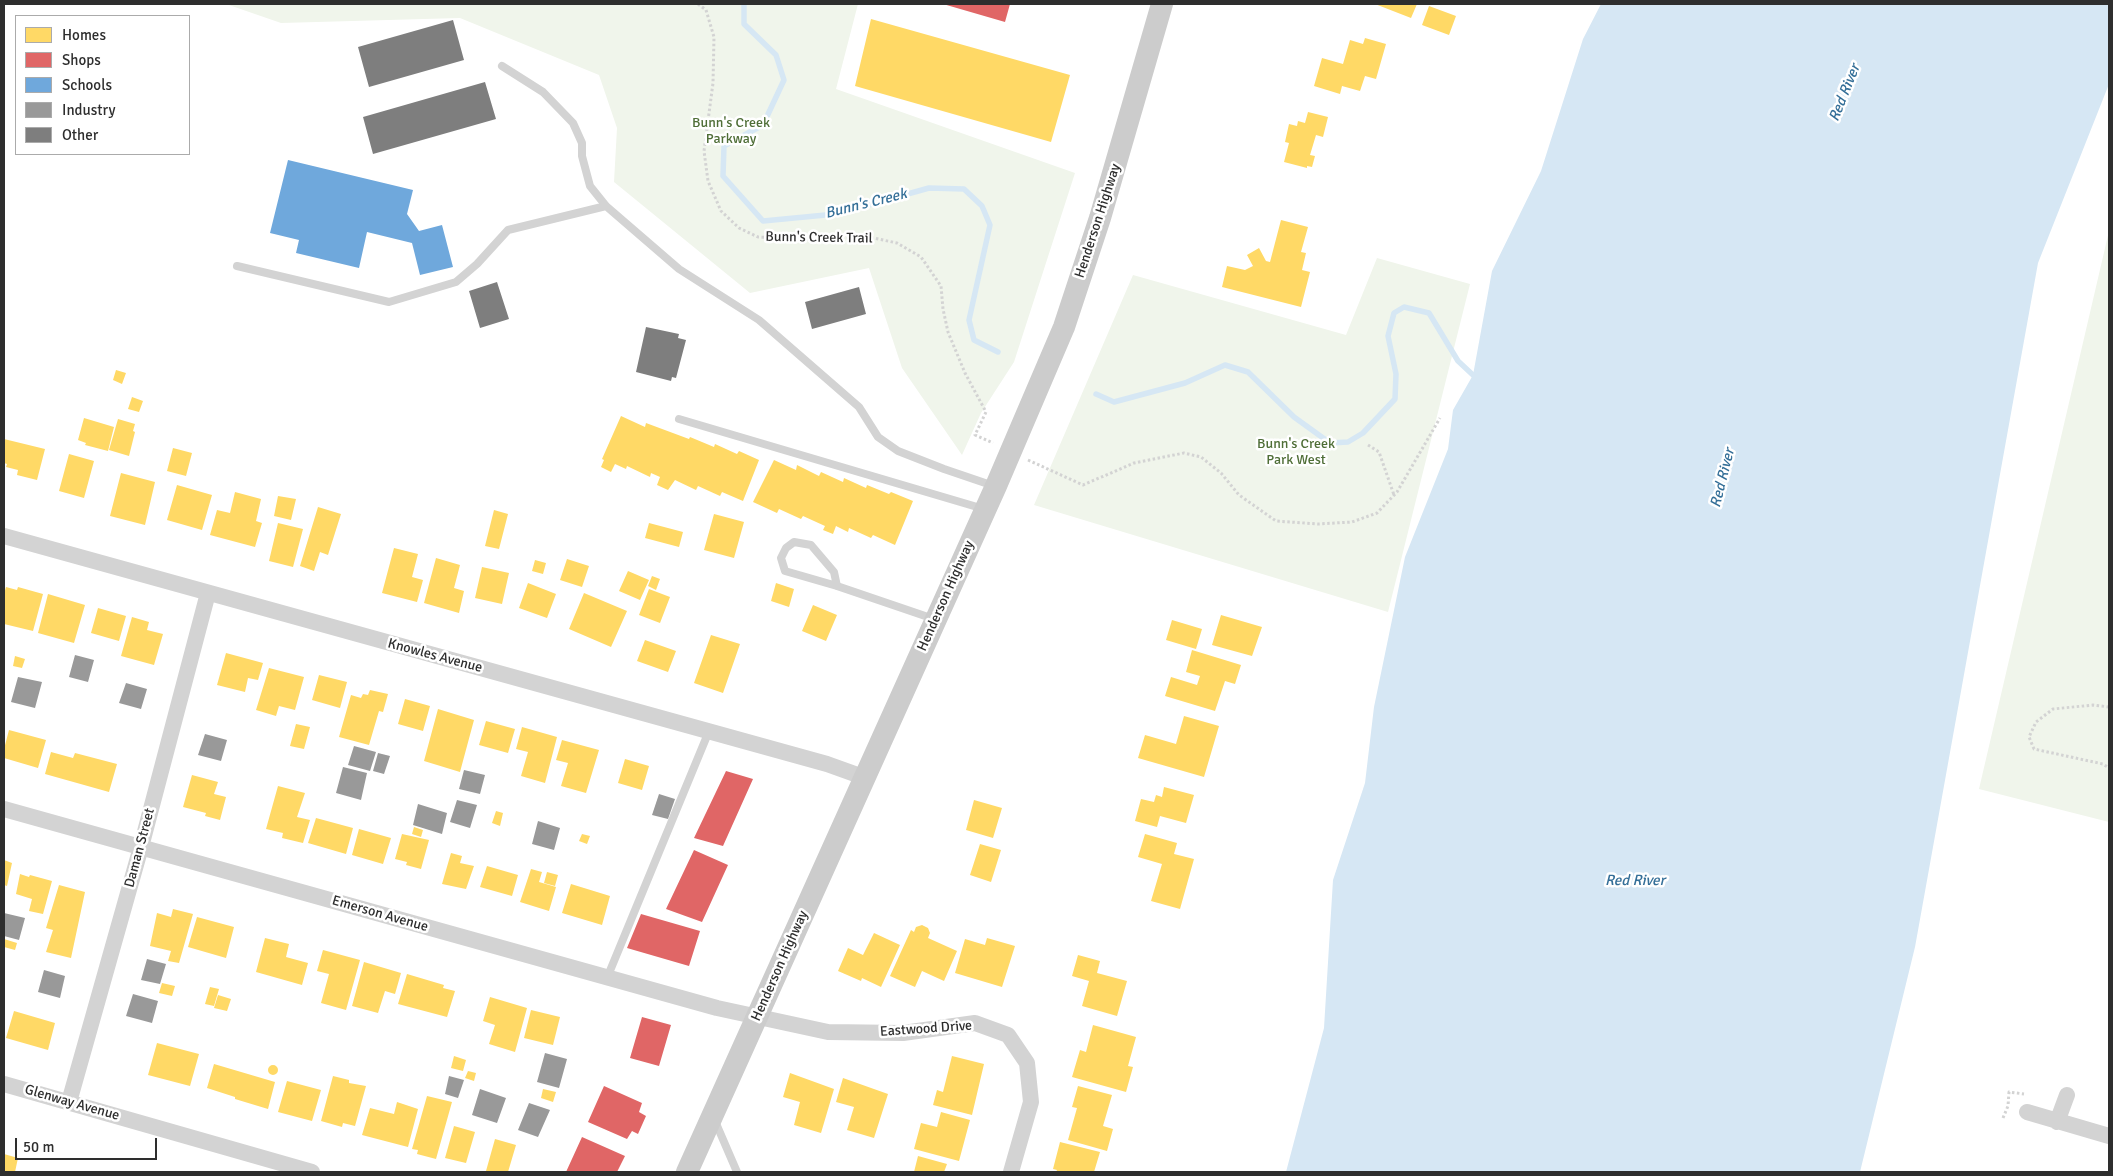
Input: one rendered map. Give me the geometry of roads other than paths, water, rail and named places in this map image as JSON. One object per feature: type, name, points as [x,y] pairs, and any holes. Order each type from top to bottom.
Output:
[{"type":"main road","name":"Henderson Highway","points":[[687,1172],[866,778],[1011,452],[1064,327],[1100,218],[1162,4]]},
{"type":"street","name":"Knowles Avenue","points":[[4,536],[827,764],[866,778]]},
{"type":"street","name":"Daman Street","points":[[69,1102],[141,847],[208,593]]},
{"type":"street","name":"Emerson Avenue","points":[[4,809],[716,1008],[757,1016]]},
{"type":"street","name":"Eastwood Drive","points":[[757,1016],[828,1032],[903,1033],[974,1024],[1008,1035],[1027,1063],[1031,1102],[1011,1172]]},
{"type":"street","name":"Glenway Avenue","points":[[4,1084],[312,1172]]},
{"type":"street","points":[[2057,1122],[2067,1094]]},
{"type":"street","points":[[2027,1112],[2109,1136]]},
{"type":"lane","points":[[502,66],[543,92],[573,123],[582,143],[582,156],[590,186],[606,206],[679,269],[759,320],[859,407],[878,437],[898,451],[996,486]]},
{"type":"lane","points":[[237,266],[389,302],[456,282],[477,264],[508,230],[606,206]]},
{"type":"lane","points":[[679,419],[985,510]]},
{"type":"lane","points":[[837,586],[834,572],[811,545],[794,542],[786,548],[781,558],[785,570],[936,620]]},
{"type":"lane","points":[[607,978],[709,731]]},
{"type":"lane","points":[[713,1116],[737,1172]]},
{"type":"water","name":"Red River","points":[[1601,4],[2109,4],[2109,84],[2038,263],[1915,947],[1860,1172],[1286,1172],[1324,1028],[1333,880],[1365,783],[1374,707],[1405,557],[1448,449],[1453,410],[1473,375],[1492,271],[1541,171],[1583,39]]},
{"type":"waterway","name":"Bunn's Creek","points":[[744,4],[744,24],[776,55],[784,80],[763,125],[724,146],[723,176],[763,221],[836,214],[929,188],[964,189],[982,206],[990,225],[969,320],[974,340],[998,352]]},
{"type":"waterway","name":"Bunn's Creek","points":[[1096,394],[1114,402],[1185,383],[1225,365],[1248,372],[1294,417],[1330,443],[1348,442],[1363,433],[1395,399],[1396,374],[1388,336],[1394,313],[1404,307],[1429,313],[1458,361],[1473,375]]},
{"type":"park label","name":"Bunn's Creek Parkway","points":[[731,132]]},
{"type":"park label","name":"Bunn's Creek Park West","points":[[1296,452]]}]
